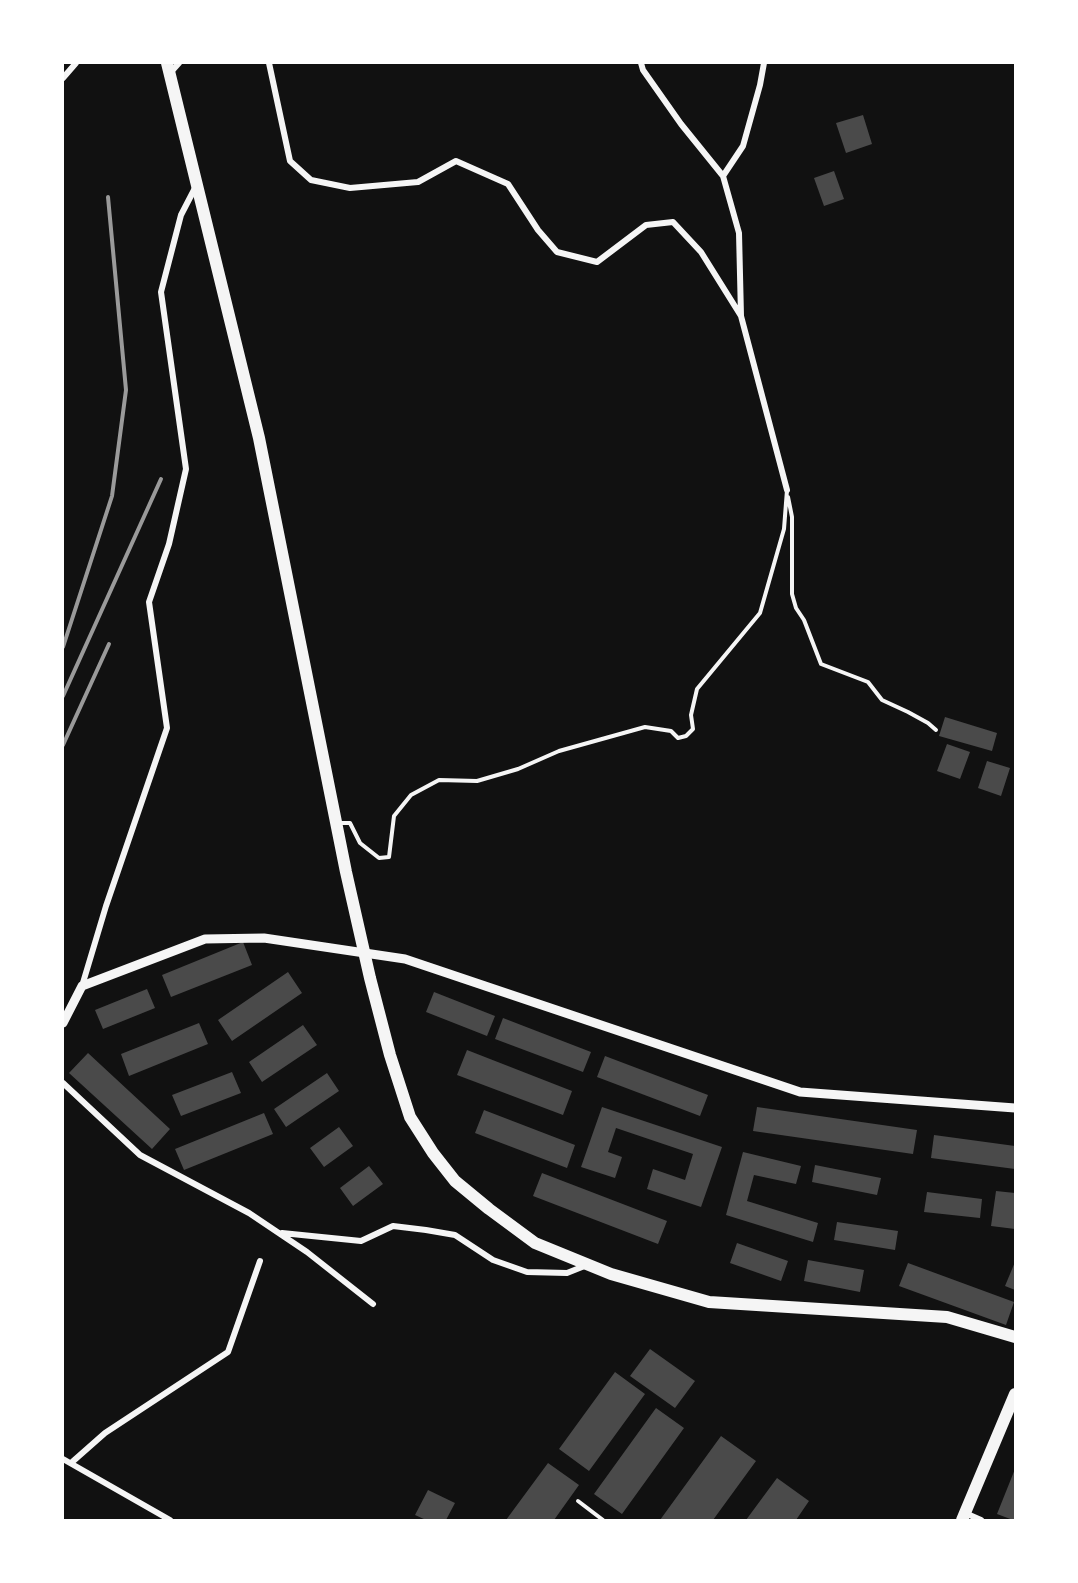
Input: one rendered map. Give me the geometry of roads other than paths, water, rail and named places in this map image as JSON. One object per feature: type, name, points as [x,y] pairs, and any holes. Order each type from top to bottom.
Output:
[{"type":"main road","points":[[168,68],[259,438],[346,872],[370,978],[390,1055],[410,1117],[440,1162],[455,1181],[535,1243],[621,1277],[709,1302],[947,1317],[1015,1337]]},
{"type":"main road","points":[[964,1517],[1015,1394]]},
{"type":"street","points":[[63,78],[76,63]]},
{"type":"street","points":[[168,68],[179,63]]},
{"type":"street","points":[[269,63],[290,161],[311,180],[350,189],[418,182],[456,161],[508,184],[538,230],[557,252],[597,261],[646,225],[673,222],[701,252],[741,316]]},
{"type":"street","points":[[641,63],[643,70],[681,124],[723,176],[739,233],[741,316],[787,490]]},
{"type":"street","points":[[723,176],[743,146],[764,63]]},
{"type":"street","points":[[63,1023],[82,986],[106,906],[167,728],[149,602],[169,544],[186,469],[160,292],[181,215],[197,184]]},
{"type":"street","points":[[82,986],[205,939],[264,938],[405,959],[800,1092],[1015,1108]]},
{"type":"street","points":[[63,1083],[140,1155],[249,1213],[307,1252],[373,1304]]},
{"type":"street","points":[[279,1233],[361,1241],[393,1227],[404,1228],[455,1234],[493,1260],[527,1272],[567,1273],[589,1265]]},
{"type":"street","points":[[71,1463],[105,1433],[228,1352],[260,1261]]},
{"type":"street","points":[[63,1459],[170,1520]]},
{"type":"street","points":[[964,1517],[981,1520]]},
{"type":"lane","points":[[336,823],[350,823],[360,843],[379,858],[389,857],[394,816],[411,795],[439,780],[477,781],[518,769],[559,750],[645,727],[671,731],[678,738],[686,736],[693,729],[691,715],[697,689],[760,613],[784,529],[787,490]]},
{"type":"lane","points":[[787,490],[792,517],[792,594],[821,664],[868,682],[882,700],[928,723],[936,730]]},
{"type":"lane","points":[[578,1502],[603,1520]]},
{"type":"railway","points":[[63,647],[112,496],[126,390],[108,197]]},
{"type":"railway","points":[[63,696],[161,479]]},
{"type":"railway","points":[[63,745],[109,644]]}]
